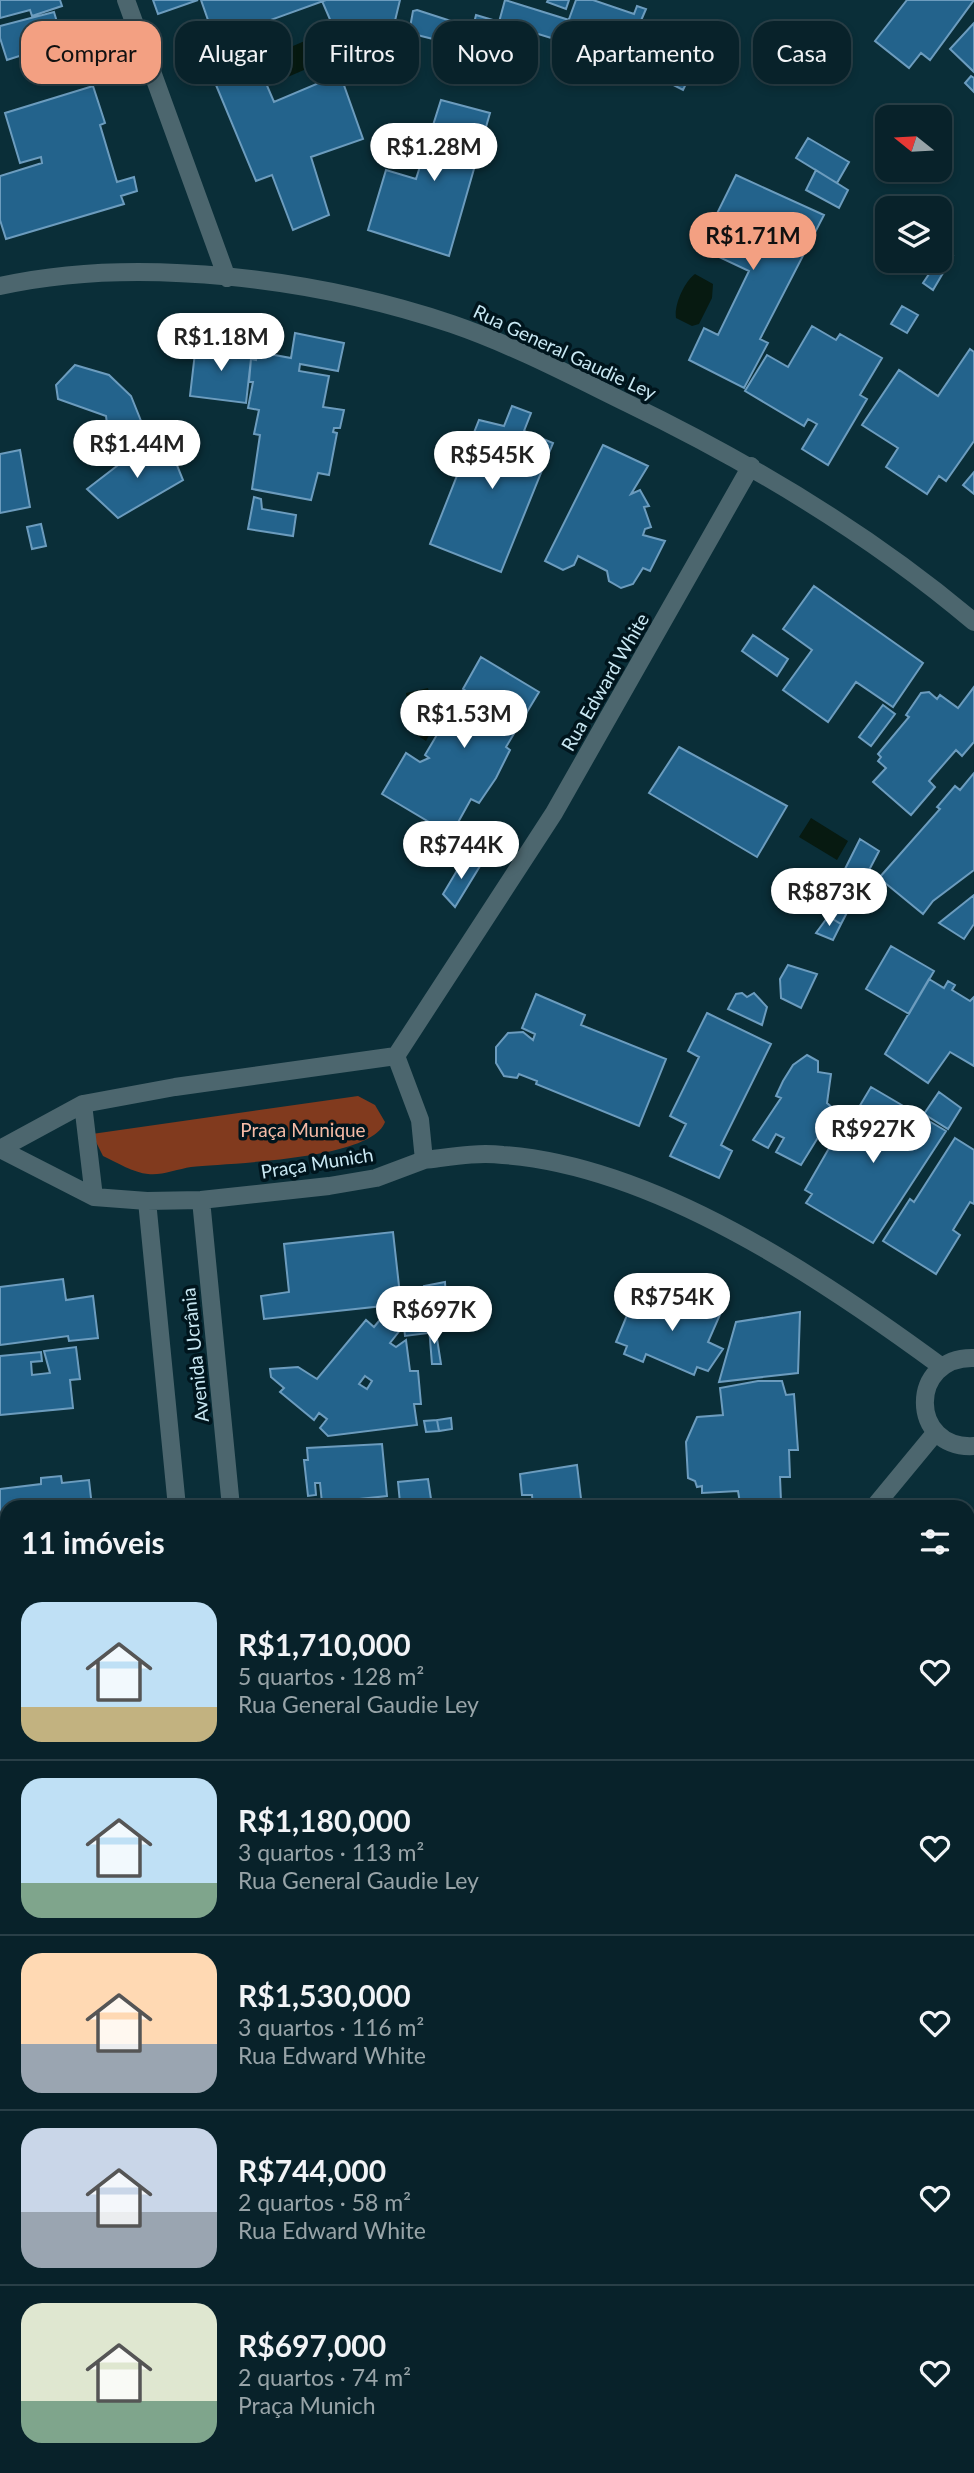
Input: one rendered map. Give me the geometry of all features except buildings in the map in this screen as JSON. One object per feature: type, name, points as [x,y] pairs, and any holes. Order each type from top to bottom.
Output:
[{"type":"street","points":[[127,0],[227,278]]},
{"type":"street","name":"Rua General Gaudie Ley","points":[[0,286],[34,279],[124,270],[227,278],[310,288],[451,324],[520,351],[751,466],[899,563],[974,622]]},
{"type":"street","name":"Rua Edward White","points":[[396,1056],[554,813],[751,466]]},
{"type":"street","points":[[396,1056],[420,1120],[424,1160]]},
{"type":"street","name":"Praça Munich","points":[[0,1149],[83,1104],[175,1087],[396,1056]]},
{"type":"street","points":[[83,1104],[94,1196]]},
{"type":"street","name":"Praça Munich","points":[[0,1149],[94,1196],[147,1201],[201,1200],[376,1178],[424,1160],[471,1154],[534,1158],[583,1169],[689,1209],[796,1269],[887,1326],[942,1367]]},
{"type":"street","name":"Avenida Ucrânia","points":[[201,1200],[230,1500]]},
{"type":"street","name":"Avenida Ucrânia","points":[[147,1201],[176,1500]]},
{"type":"street","points":[[974,1358],[961,1359],[942,1367],[928,1383],[925,1393],[926,1414],[936,1432],[954,1444],[974,1446]]},
{"type":"street","points":[[880,1500],[936,1432]]},
{"type":"green space","name":"Praça Munique","points":[[358,1096],[375,1105],[385,1122],[374,1135],[328,1152],[297,1157],[148,1174],[103,1156],[92,1134]]},
{"type":"shaded area","points":[[305,41],[305,70],[291,76],[291,47]]},
{"type":"shaded area","points":[[695,274],[713,284],[712,298],[699,324],[692,326],[676,318],[676,313],[678,300]]},
{"type":"shaded area","points":[[428,688],[437,720],[426,741],[412,732],[406,693]]},
{"type":"shaded area","points":[[811,818],[848,841],[837,860],[799,837]]}]
